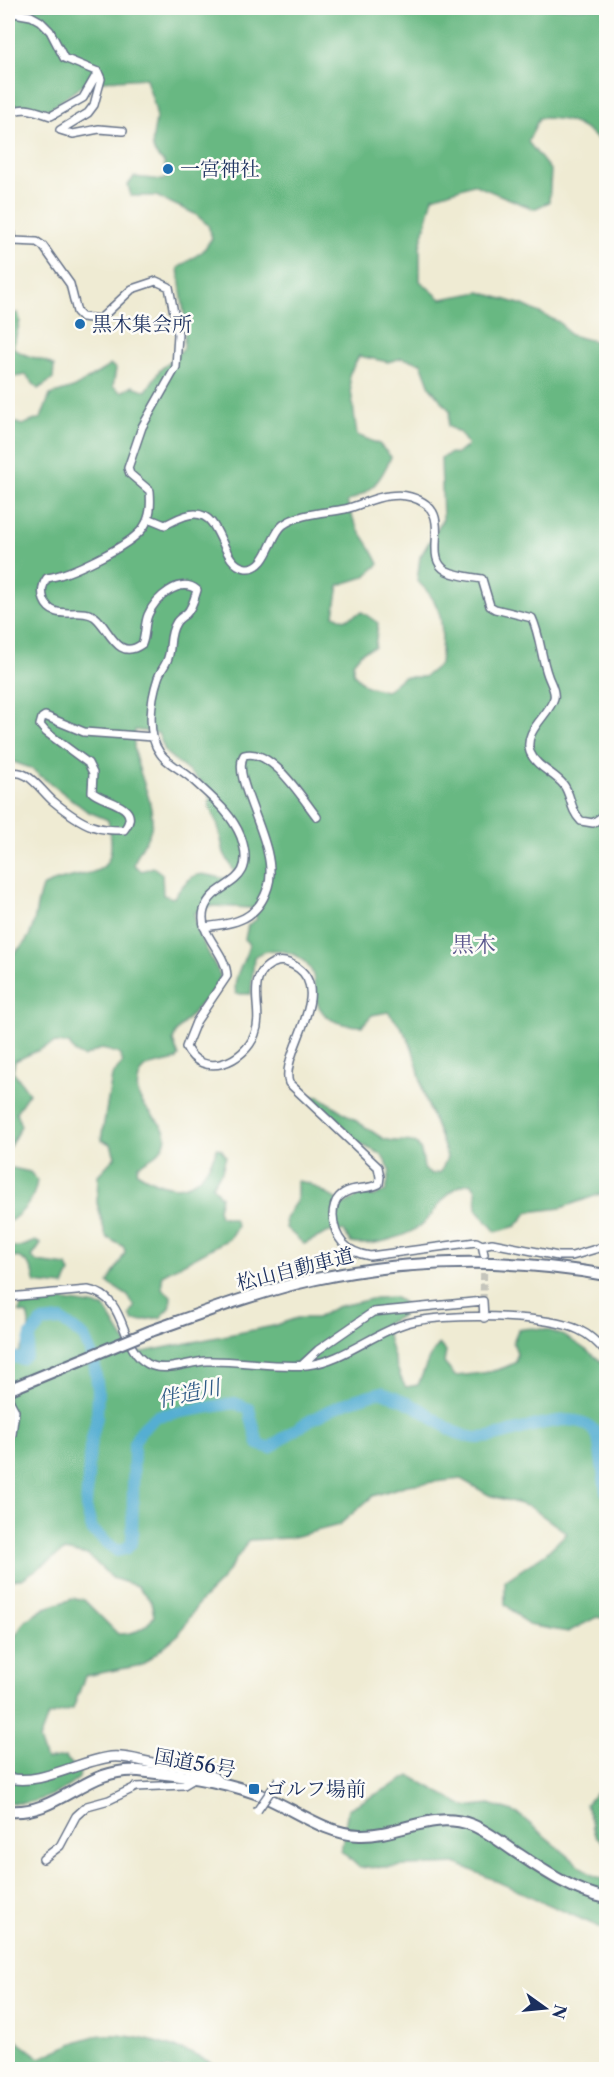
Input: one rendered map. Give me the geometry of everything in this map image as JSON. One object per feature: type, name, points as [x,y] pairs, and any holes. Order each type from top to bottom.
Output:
[{"type":"highway","name":"松山自動車道","points":[[8,1390],[151,1331],[271,1291],[365,1270],[439,1264],[488,1264],[558,1268],[606,1275]]},
{"type":"highway","name":"国道56号","points":[[8,1810],[25,1812],[41,1808],[98,1777],[116,1772],[137,1771],[194,1779],[255,1793],[341,1832],[376,1833],[432,1820],[451,1820],[471,1825],[572,1888],[606,1898]]},
{"type":"main road","points":[[8,1400],[14,1411],[11,1434],[8,1437]]},
{"type":"main road","points":[[8,1778],[29,1779],[107,1758],[123,1756],[162,1765],[185,1767],[216,1777],[221,1784]]},
{"type":"street","points":[[8,12],[40,21],[50,31],[64,58],[98,72],[102,79],[94,105],[88,113],[60,130],[73,134],[99,129],[123,131]]},
{"type":"street","points":[[8,115],[14,110],[29,108],[51,116],[83,98],[94,83],[98,72]]},
{"type":"street","points":[[8,215],[13,241]]},
{"type":"street","points":[[8,235],[13,241],[37,242],[43,246],[70,284],[77,312],[88,320],[100,319],[122,296],[140,285],[156,281],[169,287],[178,334],[176,367],[142,428],[128,468],[130,474],[150,491],[151,503],[148,518],[142,529],[118,546],[63,576],[47,578],[42,585],[42,594],[47,606],[57,612],[86,613],[95,617],[115,643],[121,648],[128,648],[142,644],[148,615],[163,596],[184,584],[191,584],[197,590],[189,609],[176,622],[171,634],[168,659],[158,678],[152,702],[153,737],[161,755],[182,769],[214,797],[233,822],[241,839],[244,856],[243,870],[237,879],[212,894],[206,902],[202,921],[221,953],[227,976],[188,1038],[186,1047],[199,1062],[220,1065],[238,1057],[249,1047],[258,1024],[257,982],[261,973],[270,963],[281,961],[302,971],[310,997],[302,1031],[286,1075],[289,1083],[378,1167],[381,1177],[379,1184],[373,1187],[354,1188],[338,1198],[333,1210],[334,1229],[342,1244],[357,1254],[370,1256],[476,1242],[482,1245],[492,1243],[567,1256],[606,1246]]},
{"type":"street","points":[[148,518],[165,525],[187,515],[203,516],[215,528],[230,555],[238,564],[246,568],[254,566],[265,556],[276,532],[292,519],[346,509],[387,496],[409,496],[421,500],[435,516],[438,525],[436,558],[441,567],[447,572],[482,579],[490,606],[495,609],[532,618],[541,655],[554,692],[554,699],[534,727],[529,745],[530,753],[536,762],[563,784],[569,804],[581,821],[593,823],[606,814]]},
{"type":"street","points":[[8,774],[22,774],[31,778],[52,800],[92,826],[110,831],[124,830],[129,824],[129,816],[115,801],[97,797],[92,792],[93,773],[88,763],[46,732],[40,725],[42,718],[45,716],[54,718],[84,732],[153,737]]},
{"type":"street","points":[[204,927],[228,924],[247,917],[264,900],[270,882],[265,837],[240,768],[244,755],[252,753],[262,756],[278,769],[317,817]]},
{"type":"street","points":[[482,1245],[484,1254]]},
{"type":"street","points":[[8,1297],[88,1290],[98,1292],[107,1297],[114,1306],[138,1354],[147,1364],[159,1367],[205,1361],[302,1365],[332,1359],[384,1332],[408,1323],[433,1318],[540,1320],[561,1324],[579,1330],[606,1353]]},
{"type":"street","points":[[302,1365],[335,1337],[373,1312],[483,1300],[484,1318]]},
{"type":"street","points":[[44,1859],[60,1845],[76,1816],[87,1806],[110,1800],[136,1786],[184,1785],[194,1779]]},
{"type":"street","points":[[257,1811],[279,1779]]},
{"type":"green space","points":[[8,8],[606,8],[606,147],[591,133],[576,124],[560,119],[539,118],[528,142],[551,171],[549,202],[534,209],[473,184],[433,197],[420,246],[420,281],[441,299],[480,292],[523,305],[559,322],[570,335],[606,344],[606,1192],[561,1208],[528,1212],[516,1226],[496,1232],[477,1210],[476,1190],[471,1183],[451,1192],[426,1221],[401,1236],[380,1242],[360,1244],[351,1243],[344,1231],[329,1232],[304,1244],[286,1228],[285,1219],[297,1199],[297,1181],[308,1183],[344,1204],[364,1193],[374,1196],[386,1191],[390,1170],[381,1154],[360,1144],[311,1100],[311,1096],[320,1097],[382,1138],[416,1144],[420,1148],[424,1169],[432,1174],[441,1172],[447,1157],[423,1091],[412,1049],[403,1031],[388,1012],[372,1015],[362,1026],[331,1019],[320,1009],[313,975],[306,963],[292,954],[276,950],[254,957],[251,994],[236,994],[237,975],[249,945],[245,939],[248,925],[257,919],[251,908],[213,906],[194,913],[198,933],[220,975],[219,984],[176,1032],[173,1041],[179,1056],[176,1060],[145,1067],[138,1081],[138,1093],[143,1104],[164,1130],[166,1139],[157,1154],[138,1165],[137,1172],[163,1185],[185,1186],[195,1181],[203,1173],[217,1148],[221,1149],[226,1156],[222,1171],[212,1185],[221,1197],[218,1209],[220,1216],[234,1219],[237,1226],[229,1239],[162,1275],[162,1288],[171,1296],[170,1308],[160,1318],[133,1321],[130,1315],[135,1307],[128,1296],[108,1283],[125,1253],[124,1247],[106,1237],[97,1203],[98,1175],[115,1157],[111,1144],[101,1140],[112,1076],[123,1062],[119,1054],[101,1049],[83,1057],[75,1053],[69,1044],[54,1043],[15,1061],[13,1071],[29,1093],[16,1112],[21,1126],[8,1150],[8,957],[18,950],[30,934],[42,887],[96,871],[104,866],[110,856],[111,842],[108,820],[87,811],[30,768],[8,760],[8,420],[22,425],[41,418],[50,395],[73,388],[111,365],[116,369],[113,386],[121,392],[133,386],[146,391],[160,370],[184,348],[185,321],[178,268],[203,251],[212,238],[208,225],[195,214],[156,196],[131,196],[128,185],[134,177],[163,180],[167,176],[164,162],[154,152],[152,141],[156,111],[146,78],[87,82],[50,109],[8,106]],"holes":[[[359,356],[388,362],[402,358],[421,363],[430,387],[450,411],[448,426],[460,433],[468,445],[457,454],[451,453],[441,458],[443,519],[420,557],[417,581],[426,590],[438,609],[442,629],[440,664],[424,677],[403,677],[386,691],[366,686],[353,673],[353,663],[362,652],[375,647],[378,623],[362,612],[344,620],[334,615],[339,585],[364,577],[379,564],[353,520],[347,502],[375,484],[391,457],[379,444],[357,435],[349,375]],[[135,730],[158,733],[166,753],[211,790],[209,805],[218,826],[224,853],[235,873],[234,878],[197,875],[187,881],[173,898],[163,895],[162,874],[153,867],[142,871],[134,865],[149,834],[152,822],[149,798],[135,753]]]},
{"type":"green space","points":[[18,313],[20,321],[13,347],[22,354],[44,360],[54,366],[53,379],[38,389],[26,375],[8,378],[8,315]]},
{"type":"green space","points":[[8,1167],[30,1172],[37,1180],[34,1194],[27,1205],[8,1223]]},
{"type":"green space","points":[[35,1241],[41,1244],[32,1257],[37,1262],[67,1266],[70,1273],[64,1286],[35,1283],[33,1272],[27,1263],[19,1258],[8,1257],[8,1245],[18,1247]]},
{"type":"green space","points":[[394,1297],[407,1305],[401,1316],[386,1324],[394,1357],[406,1387],[418,1385],[429,1358],[439,1344],[446,1352],[444,1363],[455,1376],[487,1372],[502,1369],[516,1362],[517,1353],[513,1342],[518,1330],[531,1328],[543,1329],[565,1337],[606,1365],[606,1619],[597,1617],[568,1632],[528,1625],[505,1604],[505,1581],[546,1553],[567,1533],[530,1507],[489,1495],[461,1479],[407,1485],[373,1496],[339,1525],[289,1538],[249,1540],[221,1581],[198,1604],[179,1634],[142,1665],[85,1676],[73,1709],[48,1716],[39,1740],[46,1760],[65,1757],[80,1772],[79,1778],[64,1789],[45,1798],[26,1803],[8,1802],[8,1647],[25,1621],[45,1608],[75,1598],[84,1600],[118,1634],[139,1630],[147,1625],[154,1616],[151,1601],[137,1586],[112,1578],[88,1555],[64,1551],[22,1579],[8,1580],[8,1363],[11,1363],[19,1352],[28,1334],[29,1320],[27,1314],[19,1312],[21,1306],[59,1300],[104,1307],[133,1354],[273,1326],[297,1318],[317,1318],[336,1307],[376,1298]]},
{"type":"green space","points":[[410,1776],[465,1807],[490,1804],[518,1814],[590,1874],[606,1880],[606,1930],[458,1864],[360,1868],[341,1851],[348,1809]]},
{"type":"green space","points":[[603,1786],[606,1786],[606,1845],[595,1835],[586,1804]]},
{"type":"green space","points":[[8,2034],[40,2058],[82,2040],[109,2035],[143,2039],[179,2049],[221,2069],[8,2069]]},
{"type":"waterway","name":"伴造川","points":[[8,1356],[21,1359],[26,1355],[31,1335],[42,1322],[61,1320],[84,1337],[94,1361],[98,1390],[97,1417],[90,1447],[86,1507],[92,1530],[117,1551],[126,1549],[132,1542],[134,1443],[141,1430],[157,1416],[235,1403],[249,1409],[258,1444],[270,1448],[323,1413],[382,1392],[415,1406],[454,1431],[469,1437],[490,1437],[542,1424],[575,1421],[589,1426],[598,1437],[606,1491]]},
{"type":"tunnel","points":[[483,1301],[484,1260]]},
{"type":"place","name":"一宮神社","points":[[168,169]]},
{"type":"place","name":"黒木集会所","points":[[80,324]]},
{"type":"place","name":"ゴルフ場前","points":[[254,1789]]},
{"type":"district","name":"黒木","points":[[474,944]]}]
